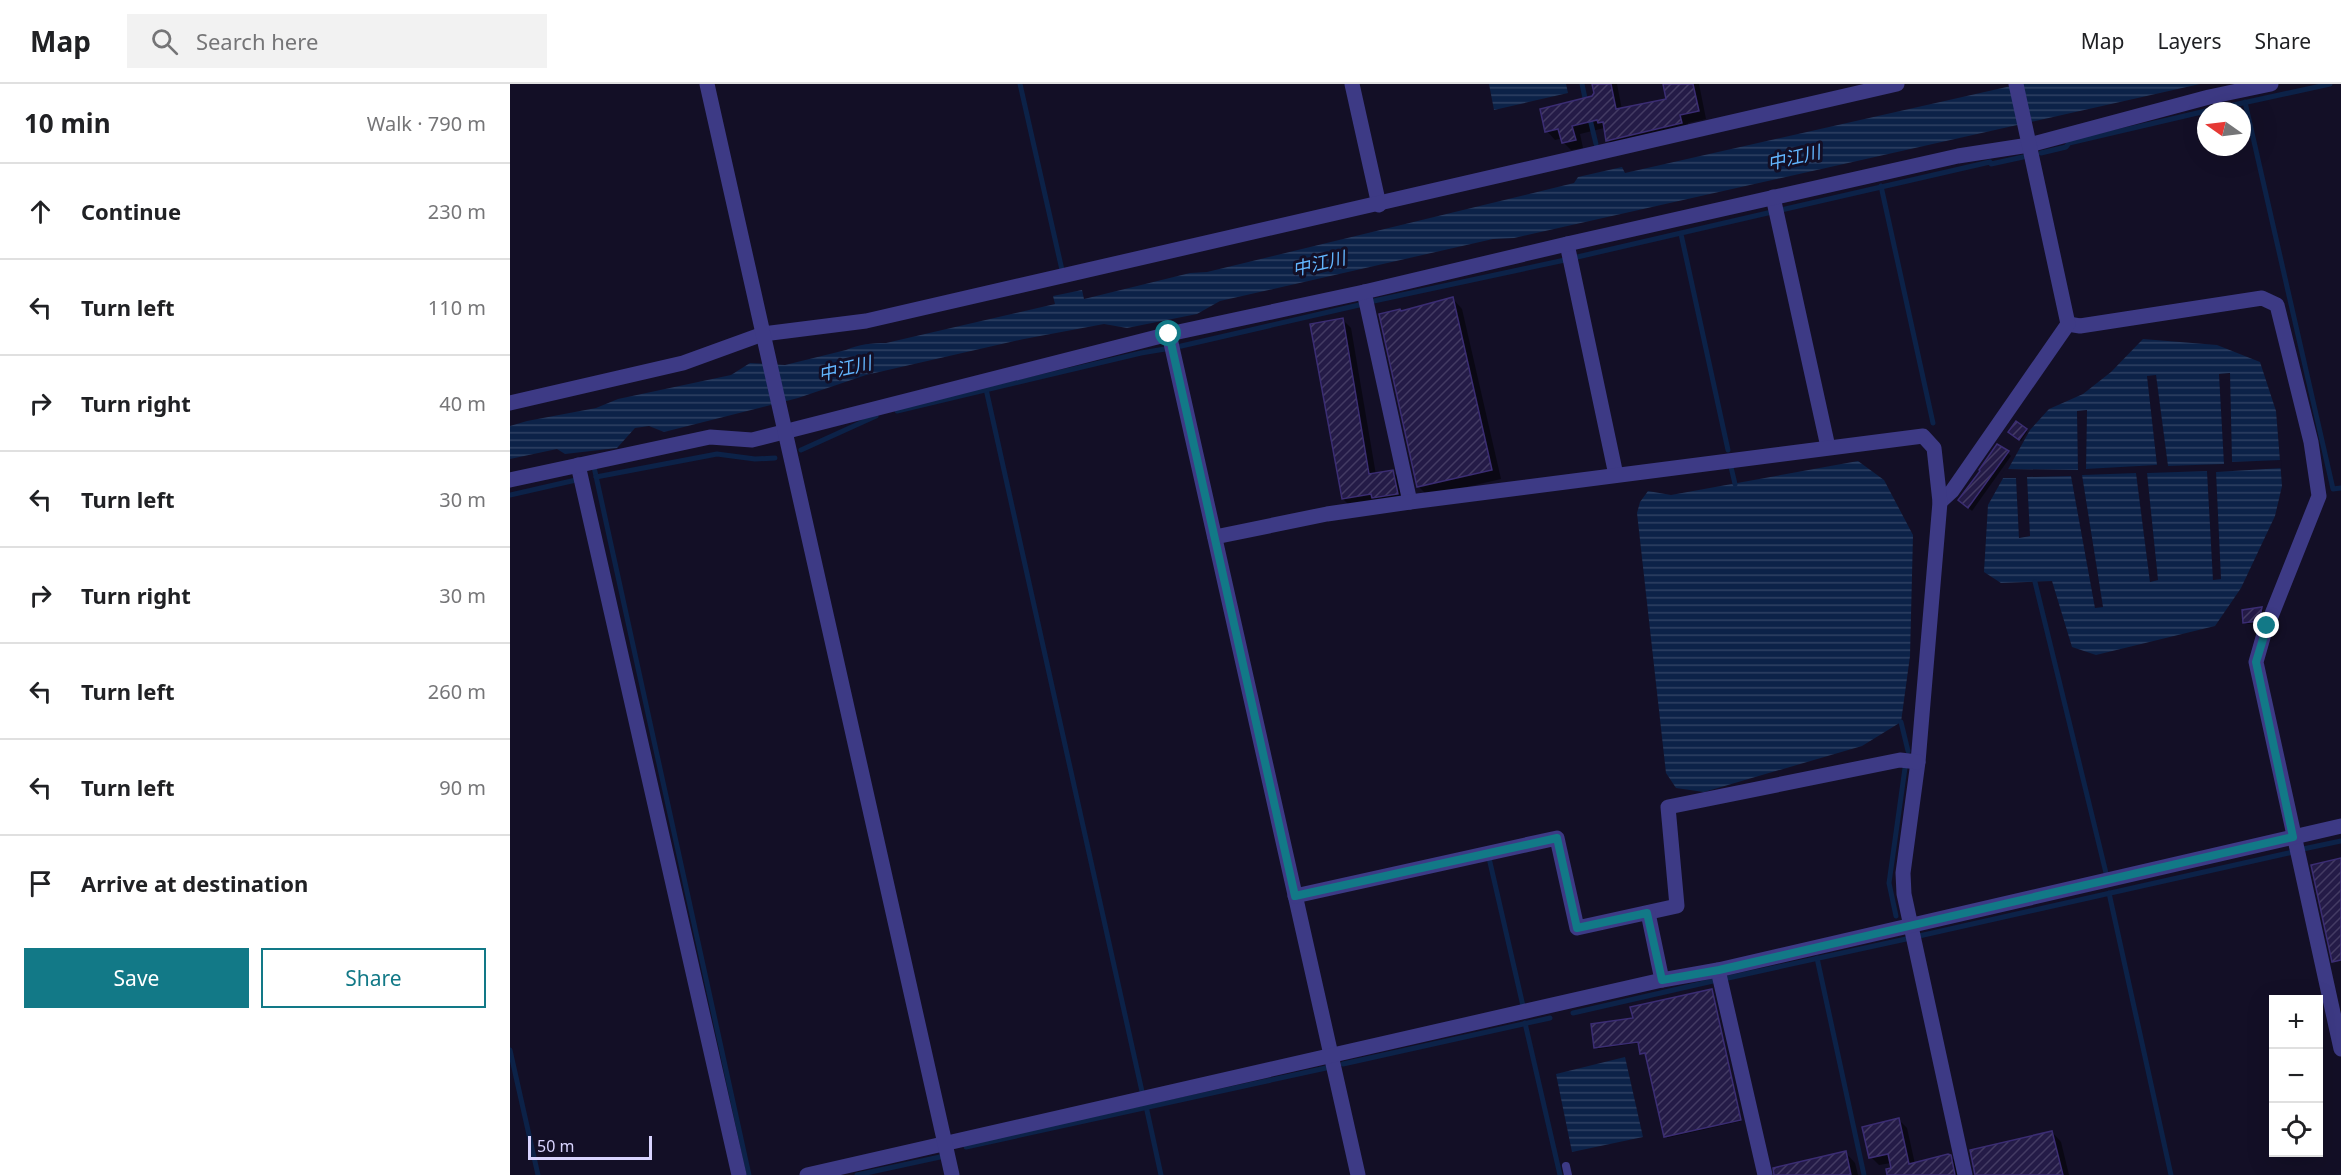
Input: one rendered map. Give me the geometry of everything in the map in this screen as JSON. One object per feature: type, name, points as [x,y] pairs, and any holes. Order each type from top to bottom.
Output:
[{"type":"street","points":[[707,84],[952,1175]]},
{"type":"street","points":[[1352,84],[1379,205]]},
{"type":"street","points":[[510,403],[683,363],[765,340],[866,321],[1379,205],[1897,84]]},
{"type":"street","points":[[1940,502],[1952,491],[2068,324],[2016,84]]},
{"type":"street","points":[[510,480],[710,437],[752,440],[1169,334],[1364,292],[2271,84]]},
{"type":"street","points":[[1773,197],[1828,447]]},
{"type":"street","points":[[1567,244],[1616,475]]},
{"type":"street","points":[[1364,292],[1410,502]]},
{"type":"street","points":[[2068,324],[2080,327],[2262,298],[2277,305],[2311,442],[2319,496],[2264,634],[2256,662],[2341,1049]]},
{"type":"street","points":[[1169,334],[1358,1175]]},
{"type":"street","points":[[1215,537],[1326,514],[1410,502],[1923,436],[1934,448],[1940,502],[1918,762],[1903,873],[1904,894],[1965,1175]]},
{"type":"street","points":[[578,465],[739,1175]]},
{"type":"street","points":[[1295,896],[1557,838],[1577,928],[1647,913],[1677,906],[1668,807],[1900,760],[1918,762]]},
{"type":"street","points":[[807,1175],[1662,980],[1719,970],[2341,826]]},
{"type":"street","points":[[1647,913],[1662,980]]},
{"type":"street","points":[[1719,970],[1765,1175]]},
{"type":"lane","points":[[1566,1166],[1568,1175]]},
{"type":"water","points":[[1489,84],[1566,84],[1568,93],[1494,110]]},
{"type":"water","name":"中江川","points":[[2020,84],[2200,84],[1514,238],[1493,239],[1220,301],[1197,314],[1127,328],[1104,324],[1024,339],[866,375],[798,398],[664,432],[649,426],[635,428],[617,448],[565,454],[557,449],[510,459],[510,426],[596,408],[618,399],[731,375],[750,363],[785,365],[861,345],[886,343],[1055,304],[1053,296],[1082,290],[1084,299],[1190,273],[1207,272],[1574,183],[1578,177],[1622,167],[1625,173]]},
{"type":"water","points":[[2143,339],[2217,345],[2260,362],[2276,411],[2282,486],[2275,516],[2241,588],[2215,626],[2096,655],[2072,647],[2052,581],[2001,583],[1984,572],[1988,505],[2030,430],[2049,409],[2083,394],[2111,372]]},
{"type":"water","points":[[1858,461],[1884,480],[1913,535],[1910,656],[1901,722],[1862,746],[1704,792],[1676,788],[1666,773],[1637,513],[1640,502],[1648,491],[1671,495]]},
{"type":"water","points":[[1625,1057],[1643,1137],[1572,1152],[1556,1074]]},
{"type":"pier","points":[[2230,373],[2232,462],[2281,460],[2282,468],[2216,472],[2221,579],[2213,580],[2207,471],[2147,473],[2158,580],[2150,582],[2136,473],[2082,475],[2103,607],[2095,608],[2071,476],[2027,477],[2030,536],[2019,538],[2016,478],[1999,478],[2005,469],[2078,470],[2077,411],[2087,410],[2086,469],[2157,465],[2147,376],[2156,375],[2168,466],[2224,464],[2219,374]]},
{"type":"building","points":[[1592,84],[1611,84],[1616,109],[1666,99],[1663,84],[1693,84],[1699,111],[1680,115],[1682,123],[1606,141],[1603,122],[1598,123],[1597,120],[1572,126],[1576,140],[1562,143],[1558,129],[1545,132],[1540,109],[1592,96],[1594,93]]},
{"type":"building","points":[[1453,297],[1492,470],[1417,487],[1379,314],[1400,309],[1401,311]]},
{"type":"building","points":[[1343,318],[1369,474],[1393,470],[1398,494],[1372,498],[1371,494],[1342,499],[1310,324]]},
{"type":"building","points":[[2016,421],[2027,429],[2019,440],[2008,432]]},
{"type":"building","points":[[1997,444],[2009,451],[1968,508],[1958,500]]},
{"type":"building","points":[[2262,607],[2259,621],[2243,623],[2242,610]]},
{"type":"building","points":[[2341,858],[2341,960],[2332,962],[2311,865]]},
{"type":"building","points":[[1712,989],[1741,1120],[1664,1137],[1645,1053],[1640,1054],[1638,1042],[1594,1048],[1591,1024],[1633,1018],[1630,1007]]},
{"type":"building","points":[[1899,1118],[1909,1164],[1948,1154],[1951,1155],[1955,1175],[1887,1175],[1886,1169],[1891,1168],[1888,1154],[1869,1158],[1862,1127]]},
{"type":"building","points":[[2052,1131],[2063,1175],[1975,1175],[1970,1150]]},
{"type":"building","points":[[1846,1151],[1851,1175],[1774,1175],[1773,1168]]},
{"type":"waterway","points":[[1020,84],[1062,270]]},
{"type":"waterway","points":[[1582,84],[1586,103]]},
{"type":"waterway","points":[[2247,102],[2330,84]]},
{"type":"waterway","points":[[2041,153],[2066,147],[2069,143],[2197,113]]},
{"type":"waterway","points":[[1589,115],[1596,144]]},
{"type":"waterway","points":[[2251,128],[2333,489],[2341,488]]},
{"type":"waterway","points":[[1781,210],[1990,162],[1991,164],[2023,157]]},
{"type":"waterway","points":[[1881,186],[1933,423]]},
{"type":"waterway","points":[[1573,258],[1772,212]]},
{"type":"waterway","points":[[1681,234],[1728,450]]},
{"type":"waterway","points":[[1369,302],[1565,260]]},
{"type":"waterway","points":[[1177,347],[1359,305]]},
{"type":"waterway","points":[[897,411],[1165,349]]},
{"type":"waterway","points":[[986,389],[1143,1096]]},
{"type":"waterway","points":[[801,450],[876,416]]},
{"type":"waterway","points":[[596,477],[717,454],[755,459],[775,458]]},
{"type":"waterway","points":[[594,467],[749,1175]]},
{"type":"waterway","points":[[1731,467],[1735,484]]},
{"type":"waterway","points":[[510,495],[576,480]]},
{"type":"waterway","points":[[2035,582],[2106,873]]},
{"type":"waterway","points":[[1901,722],[1908,751]]},
{"type":"waterway","points":[[1896,916],[1889,883],[1905,768]]},
{"type":"waterway","points":[[2303,849],[2341,841]]},
{"type":"waterway","points":[[1919,936],[2293,852]]},
{"type":"waterway","points":[[1489,858],[1523,1006]]},
{"type":"waterway","points":[[2109,893],[2171,1175]]},
{"type":"waterway","points":[[1728,978],[1906,939]]},
{"type":"waterway","points":[[1817,958],[1864,1175]]},
{"type":"waterway","points":[[1573,1013],[1713,981]]},
{"type":"waterway","points":[[1343,1064],[1550,1018]]},
{"type":"waterway","points":[[1525,1023],[1560,1175]]},
{"type":"waterway","points":[[510,1050],[538,1175]]},
{"type":"waterway","points":[[966,1147],[1326,1068]]},
{"type":"waterway","points":[[1146,1106],[1161,1175]]},
{"type":"waterway","points":[[857,1175],[940,1157]]},
{"type":"route","points":[[1169,334],[1295,896],[1557,838],[1577,928],[1647,913],[1662,980],[1719,970],[2293,837],[2256,662],[2267,626]]}]
